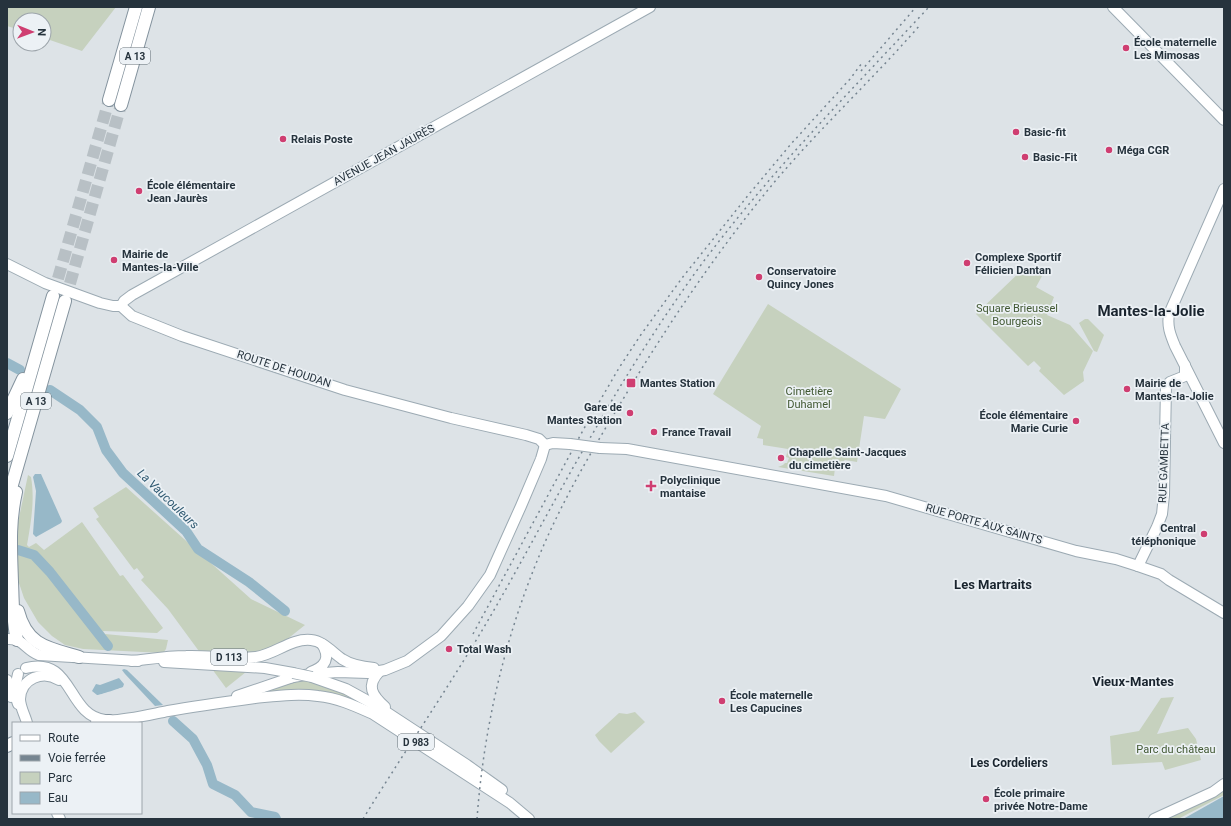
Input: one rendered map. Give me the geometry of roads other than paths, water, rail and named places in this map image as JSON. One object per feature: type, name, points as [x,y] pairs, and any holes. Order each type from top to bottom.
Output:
[{"type":"highway","name":"A 13","points":[[136,7],[115,102],[149,7]]},
{"type":"highway","name":"A 13","points":[[7,456],[53,296]]},
{"type":"highway","name":"A 13","points":[[7,502],[64,301]]},
{"type":"highway","points":[[7,413],[24,377],[31,372]]},
{"type":"highway","points":[[10,640],[13,623],[13,590],[10,532],[18,486],[18,463]]},
{"type":"highway","points":[[13,590],[22,625],[29,635],[38,643],[49,648],[79,657]]},
{"type":"highway","points":[[103,722],[109,721]]},
{"type":"main road","name":"AVENUE JEAN JAURÈS","points":[[121,306],[124,301],[132,295],[650,7]]},
{"type":"main road","points":[[1113,7],[1224,120]]},
{"type":"main road","points":[[1224,189],[1169,314],[1168,325],[1170,334],[1187,374],[1224,443]]},
{"type":"main road","name":"ROUTE DE HOUDAN","points":[[7,264],[45,283],[100,303],[121,306],[132,316],[182,336],[387,402],[539,439],[544,448]]},
{"type":"main road","name":"RUE GAMBETTA","points":[[1138,566],[1162,514],[1164,495],[1166,386],[1170,382],[1187,374]]},
{"type":"main road","name":"RUE PORTE AUX SAINTS","points":[[544,448],[553,443],[627,449],[886,496],[1076,551],[1138,566],[1161,574],[1168,580],[1224,613]]},
{"type":"main road","name":"D 113","points":[[290,675],[379,672],[393,668],[407,661],[441,636],[454,623],[476,596],[496,562],[539,463],[544,448]]},
{"type":"main road","points":[[10,640],[22,642],[28,649],[30,658],[22,671],[14,692],[26,722]]},
{"type":"main road","name":"D 113","points":[[132,661],[183,656],[247,658],[265,655],[298,641],[314,640],[351,663],[374,668],[383,667],[424,649]]},
{"type":"main road","name":"D 113","points":[[212,703],[290,675],[316,670],[325,662],[326,654],[322,644]]},
{"type":"main road","name":"D 983","points":[[28,649],[39,655],[251,667],[290,675],[312,677],[331,683],[353,693],[398,719],[467,765],[517,802],[537,819]]},
{"type":"main road","name":"D 983","points":[[22,671],[38,666],[51,669],[63,678],[82,708],[89,715],[109,721],[212,703],[274,696],[319,696],[350,703],[373,714],[501,797],[529,819]]},
{"type":"main road","points":[[7,674],[22,671]]},
{"type":"main road","points":[[379,672],[372,683],[373,693],[376,698],[398,719]]},
{"type":"main road","points":[[26,722],[20,698],[24,686],[30,680],[41,675],[52,676],[63,682],[72,692]]},
{"type":"main road","points":[[7,680],[10,696],[21,722]]},
{"type":"main road","points":[[1154,819],[1213,792],[1224,784]]},
{"type":"main road","points":[[501,797],[524,819]]},
{"type":"water","points":[[35,474],[41,474],[62,521],[36,537],[33,534],[36,491],[33,477]]},
{"type":"water","points":[[122,670],[127,670],[163,705],[155,706],[125,674]]},
{"type":"water","points":[[119,678],[124,684],[123,687],[97,695],[92,691],[96,684],[100,685]]},
{"type":"water","points":[[1224,796],[1224,819],[1183,819]]},
{"type":"waterway","name":"La Vaucouleurs","points":[[7,363],[20,370]]},
{"type":"waterway","name":"La Vaucouleurs","points":[[50,390],[80,410],[97,427],[106,450],[123,473],[186,531],[198,549],[249,582],[285,611]]},
{"type":"waterway","name":"La Vaucouleurs","points":[[18,550],[34,555],[50,572],[108,646]]},
{"type":"waterway","name":"La Vaucouleurs","points":[[173,721],[193,739],[207,765],[213,784],[235,795],[251,812],[275,817],[276,819]]},
{"type":"tunnel","points":[[53,296],[109,100]]},
{"type":"tunnel","points":[[65,301],[121,105]]},
{"type":"railway","points":[[861,71],[916,7]]},
{"type":"railway","points":[[363,819],[482,631],[605,412],[681,293],[722,237],[779,169],[929,7]]},
{"type":"railway","points":[[477,819],[485,747],[509,642],[532,573],[556,518],[578,476],[655,348],[705,273],[740,225],[794,159],[885,64],[920,25]]},
{"type":"railway","points":[[473,634],[587,423],[619,368],[640,336],[682,278],[750,193],[791,144],[850,79],[862,63]]},
{"type":"place","name":"École maternelle Les Mimosas","points":[[1126,48]]},
{"type":"place","name":"Basic-fit","points":[[1016,132]]},
{"type":"place","name":"Relais Poste","points":[[283,139]]},
{"type":"place","name":"Méga CGR","points":[[1109,150]]},
{"type":"place","name":"Basic-Fit","points":[[1025,157]]},
{"type":"place","name":"École élémentaire Jean Jaurès","points":[[139,191]]},
{"type":"place","name":"Mairie de Mantes-la-Ville","points":[[114,260]]},
{"type":"place","name":"Complexe Sportif Félicien Dantan","points":[[967,263]]},
{"type":"place","name":"Conservatoire Quincy Jones","points":[[759,277]]},
{"type":"place","name":"Mantes Station","points":[[631,383]]},
{"type":"place","name":"Mairie de Mantes-la-Jolie","points":[[1127,389]]},
{"type":"place","name":"Gare de Mantes Station","points":[[630,413]]},
{"type":"place","name":"École élémentaire Marie Curie","points":[[1076,421]]},
{"type":"place","name":"France Travail","points":[[654,432]]},
{"type":"place","name":"Chapelle Saint-Jacques du cimetière","points":[[781,458]]},
{"type":"place","name":"Polyclinique mantaise","points":[[651,486]]},
{"type":"place","name":"Central téléphonique","points":[[1204,534]]},
{"type":"place","name":"Total Wash","points":[[449,649]]},
{"type":"place","name":"École maternelle Les Capucines","points":[[722,701]]},
{"type":"place","name":"École primaire privée Notre-Dame","points":[[986,799]]},
{"type":"district","name":"Mantes-la-Jolie","points":[[1151,311]]},
{"type":"district","name":"Les Martraits","points":[[993,584]]},
{"type":"district","name":"Vieux-Mantes","points":[[1133,681]]},
{"type":"district","name":"Les Cordeliers","points":[[1009,763]]},
{"type":"park label","name":"Square Brieussel Bourgeois","points":[[1017,314]]},
{"type":"park label","name":"Cimetière Duhamel","points":[[809,397]]},
{"type":"park label","name":"Parc du château","points":[[1176,749]]}]
